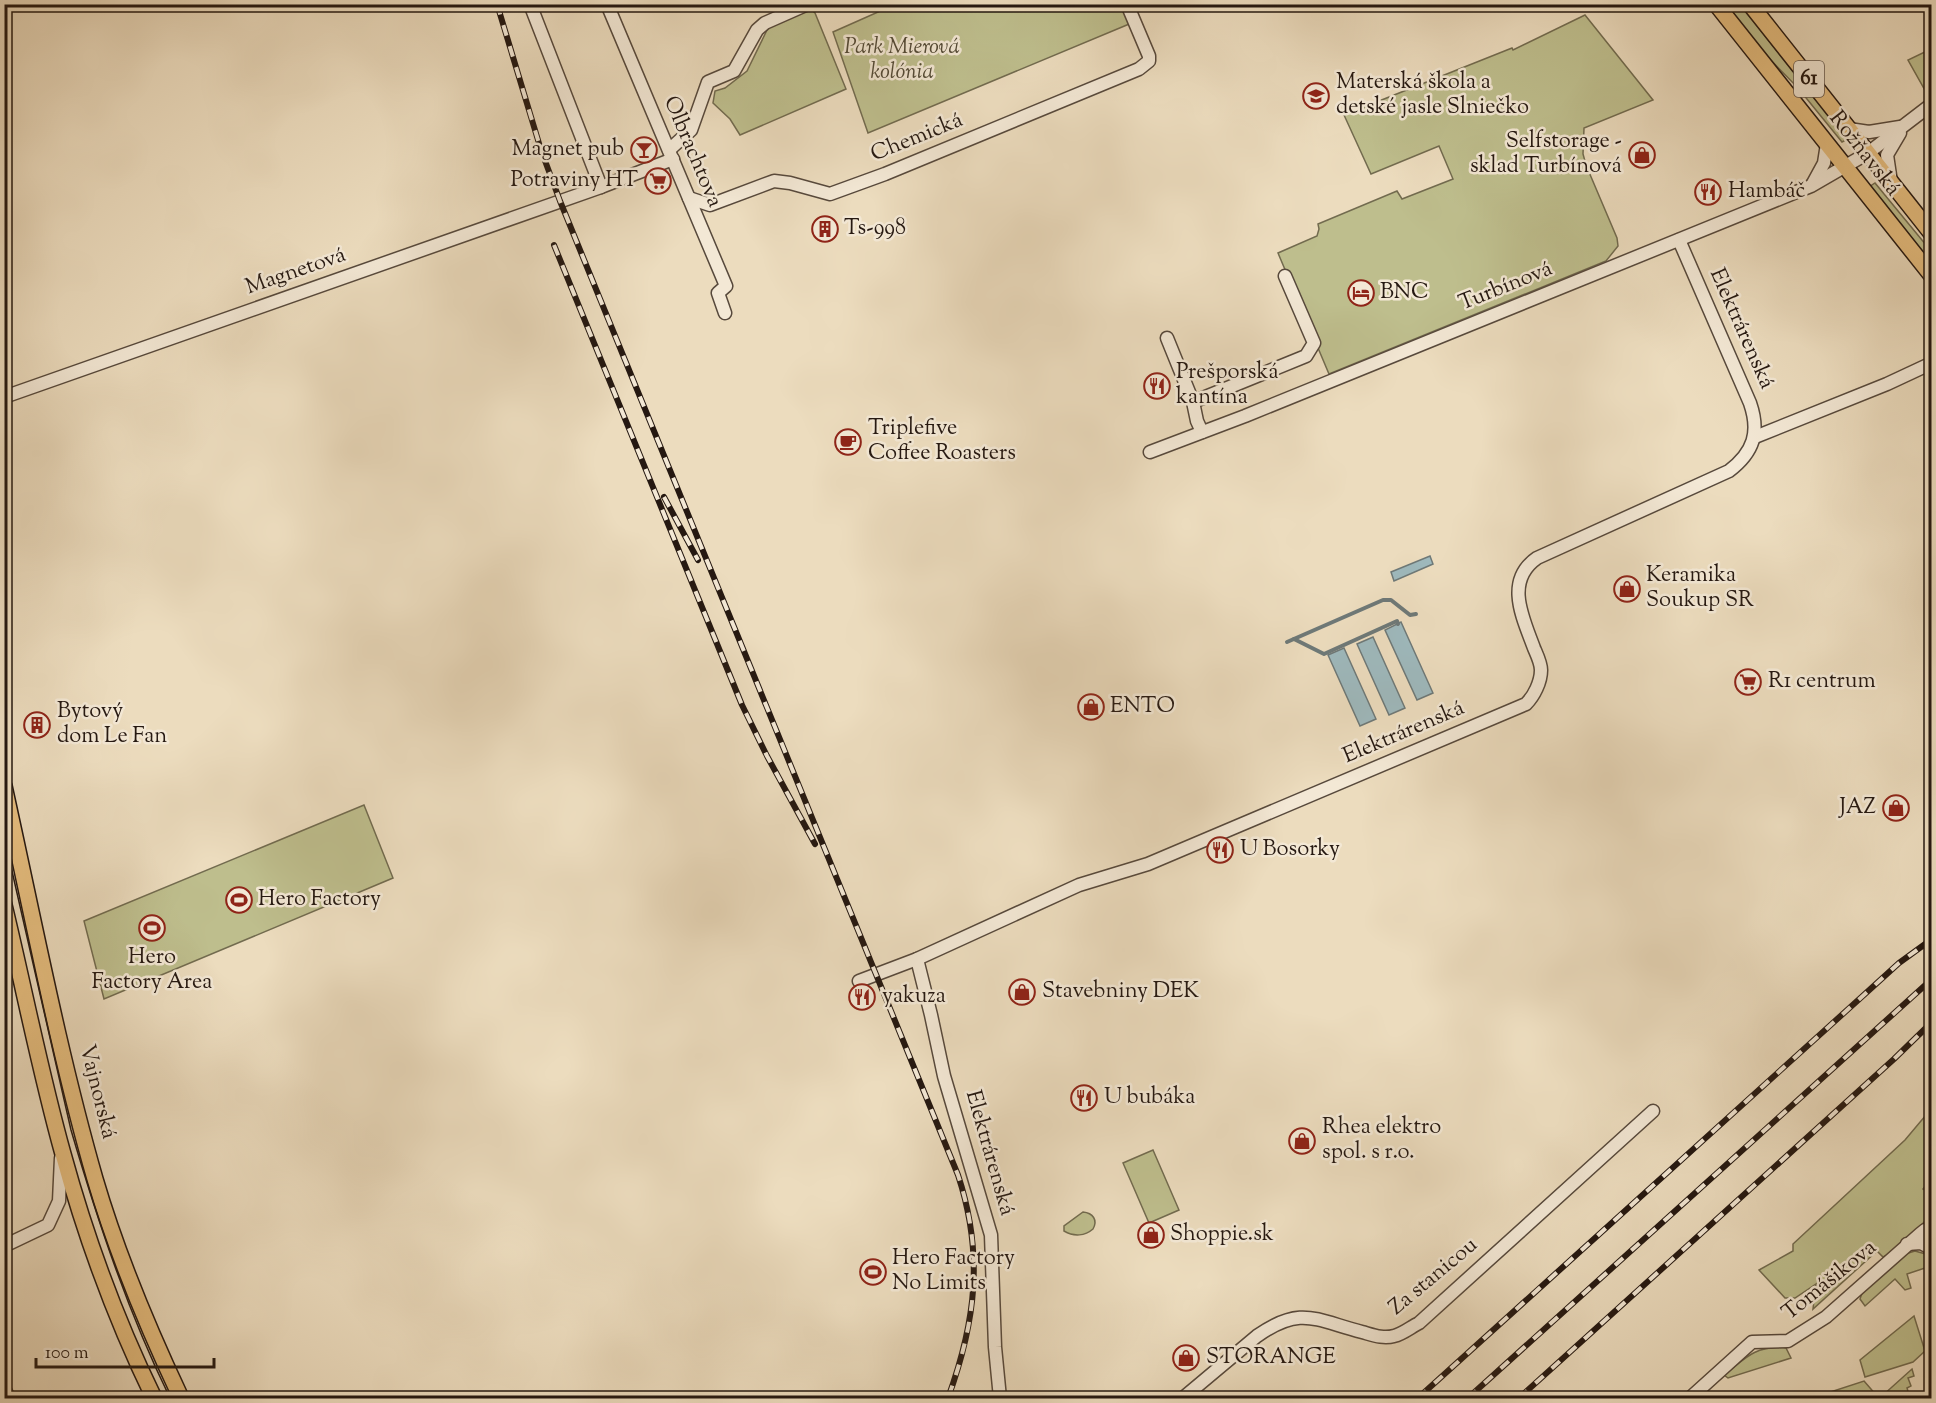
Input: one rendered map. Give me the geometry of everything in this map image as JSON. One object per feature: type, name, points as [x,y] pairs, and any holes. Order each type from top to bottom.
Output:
[{"type":"main road","name":"Rožňavská","points":[[1716,4],[1932,276]]},
{"type":"main road","name":"Rožňavská","points":[[1750,4],[1932,234]]},
{"type":"main road","name":"Vajnorská","points":[[4,786],[63,1049],[96,1181],[137,1298],[181,1398]]},
{"type":"main road","points":[[4,905],[75,1197],[104,1283],[154,1398]]},
{"type":"street","points":[[530,4],[601,187]]},
{"type":"street","name":"Olbrachtova","points":[[607,4],[726,286],[718,293],[725,313]]},
{"type":"street","points":[[671,154],[691,130],[708,82],[734,71],[757,30],[765,23],[808,4]]},
{"type":"street","name":"Chemická","points":[[689,198],[710,205],[774,182],[790,183],[830,194],[885,174],[1139,69],[1149,62],[1149,56],[1126,4]]},
{"type":"street","name":"Turbínová","points":[[1150,452],[1811,186],[1868,153],[1932,104]]},
{"type":"street","points":[[1849,129],[1869,132],[1904,126]]},
{"type":"street","points":[[1891,182],[1887,155],[1904,126]]},
{"type":"street","points":[[1811,186],[1824,163],[1827,144]]},
{"type":"street","name":"Magnetová","points":[[4,397],[601,187],[671,154]]},
{"type":"street","name":"Elektrárenská","points":[[859,981],[916,959],[1079,885],[1148,864],[1526,704],[1535,690],[1541,671],[1518,600],[1521,579],[1531,563],[1600,528],[1729,471],[1744,456],[1755,437],[1755,421],[1750,403],[1679,240]]},
{"type":"street","points":[[1193,402],[1306,356],[1314,343],[1284,276]]},
{"type":"street","points":[[1167,338],[1193,402],[1202,432]]},
{"type":"street","points":[[1755,437],[1887,384],[1932,363]]},
{"type":"street","name":"Elektrárenská","points":[[916,959],[944,1076],[991,1235],[995,1347],[1000,1398]]},
{"type":"street","name":"Za stanicou","points":[[1183,1398],[1257,1336],[1291,1317],[1320,1320],[1377,1336],[1392,1336],[1419,1323],[1653,1110]]},
{"type":"street","points":[[4,1246],[48,1225],[59,1201],[62,1151]]},
{"type":"street","name":"Tomášikova","points":[[1690,1398],[1752,1342],[1788,1341],[1826,1317],[1907,1244],[1926,1239]]},
{"type":"street","points":[[4,1388],[9,1398]]},
{"type":"green space","name":"Park Mierová kolónia","points":[[896,4],[1127,5],[1134,22],[868,133],[833,32]]},
{"type":"green space","points":[[1724,5],[1740,5],[1848,139],[1842,142],[1798,88],[1759,48]]},
{"type":"green space","name":"Park Mierová kolónia","points":[[809,8],[815,13],[846,89],[740,135],[730,119],[713,103],[715,91],[725,88],[747,71],[768,28]]},
{"type":"green space","points":[[1585,15],[1653,100],[1584,128],[1583,154],[1586,165],[1617,238],[1618,246],[1606,261],[1329,374],[1278,253],[1317,236],[1318,224],[1397,191],[1402,199],[1453,179],[1439,146],[1371,174],[1344,115],[1512,48],[1513,50]]},
{"type":"green space","points":[[1931,49],[1931,88],[1926,92],[1908,60]]},
{"type":"green space","points":[[1875,183],[1931,251],[1931,265],[1869,187]]},
{"type":"green space","name":"Hero Factory","points":[[364,805],[393,878],[104,999],[84,921]]},
{"type":"green space","points":[[1931,1109],[1931,1179],[1923,1189],[1931,1193],[1931,1223],[1924,1222],[1899,1250],[1883,1257],[1877,1251],[1813,1309],[1816,1284],[1795,1298],[1785,1298],[1759,1270],[1793,1251],[1793,1244],[1905,1140]]},
{"type":"green space","points":[[1153,1150],[1179,1210],[1149,1223],[1123,1163]]},
{"type":"green space","points":[[1083,1212],[1094,1218],[1093,1229],[1079,1235],[1064,1231],[1064,1226]]},
{"type":"green space","points":[[1915,1251],[1929,1255],[1931,1269],[1926,1271],[1925,1268],[1907,1274],[1911,1288],[1905,1290],[1895,1279],[1865,1306],[1860,1299],[1862,1293],[1905,1254]]},
{"type":"green space","points":[[1914,1316],[1925,1351],[1913,1362],[1865,1377],[1860,1360]]},
{"type":"green space","points":[[1786,1348],[1791,1358],[1728,1378],[1724,1375],[1745,1358],[1757,1352]]},
{"type":"green space","points":[[1912,1369],[1914,1376],[1908,1378],[1911,1386],[1907,1388],[1910,1398],[1884,1398],[1882,1396]]},
{"type":"green space","points":[[1864,1381],[1877,1396],[1875,1398],[1812,1398]]},
{"type":"water","points":[[1430,556],[1433,564],[1394,581],[1391,572]]},
{"type":"water","points":[[1401,622],[1433,693],[1417,700],[1385,630]]},
{"type":"water","points":[[1373,637],[1405,708],[1389,715],[1357,644]]},
{"type":"water","points":[[1344,648],[1376,719],[1360,726],[1328,655]]},
{"type":"waterway","points":[[1287,642],[1383,600],[1391,600],[1410,615],[1416,614]]},
{"type":"waterway","points":[[1294,639],[1324,654],[1397,621],[1398,624]]},
{"type":"tram line","points":[[4,836],[71,1130],[115,1266],[170,1398]]},
{"type":"railway","points":[[497,4],[541,150],[560,201],[958,1175],[971,1232],[974,1260],[973,1287],[965,1342],[948,1398]]},
{"type":"railway","points":[[554,245],[742,705],[815,844]]},
{"type":"railway","points":[[664,497],[698,560]]},
{"type":"railway","points":[[1418,1398],[1899,963],[1932,939]]},
{"type":"railway","points":[[1468,1398],[1932,979]]},
{"type":"railway","points":[[1519,1398],[1932,1022]]},
{"type":"place","name":"Materská škola a detské jasle Slniečko","points":[[1316,96]]},
{"type":"place","name":"Magnet pub","points":[[644,150]]},
{"type":"place","name":"Selfstorage - sklad Turbínová","points":[[1642,155]]},
{"type":"place","name":"Potraviny HT","points":[[658,181]]},
{"type":"place","name":"Hambáč","points":[[1708,192]]},
{"type":"place","name":"Ts-998","points":[[825,229]]},
{"type":"place","name":"BNC","points":[[1361,293]]},
{"type":"place","name":"Prešporská kantína","points":[[1157,386]]},
{"type":"place","name":"Triplefive Coffee Roasters","points":[[848,442]]},
{"type":"place","name":"Keramika Soukup SR","points":[[1627,589]]},
{"type":"place","name":"R1 centrum","points":[[1748,682]]},
{"type":"place","name":"ENTO","points":[[1091,707]]},
{"type":"place","name":"Bytový dom Le Fan","points":[[37,725]]},
{"type":"place","name":"JAZ","points":[[1896,808]]},
{"type":"place","name":"U Bosorky","points":[[1220,850]]},
{"type":"place","name":"Hero Factory","points":[[239,900]]},
{"type":"place","name":"Hero Factory Area","points":[[152,928]]},
{"type":"place","name":"Stavebniny DEK","points":[[1022,992]]},
{"type":"place","name":"yakuza","points":[[862,997]]},
{"type":"place","name":"U bubáka","points":[[1084,1098]]},
{"type":"place","name":"Rhea elektro spol. s r.o.","points":[[1302,1141]]},
{"type":"place","name":"Shoppie.sk","points":[[1151,1235]]},
{"type":"place","name":"Hero Factory No Limits","points":[[873,1272]]},
{"type":"place","name":"STORANGE","points":[[1186,1358]]}]
